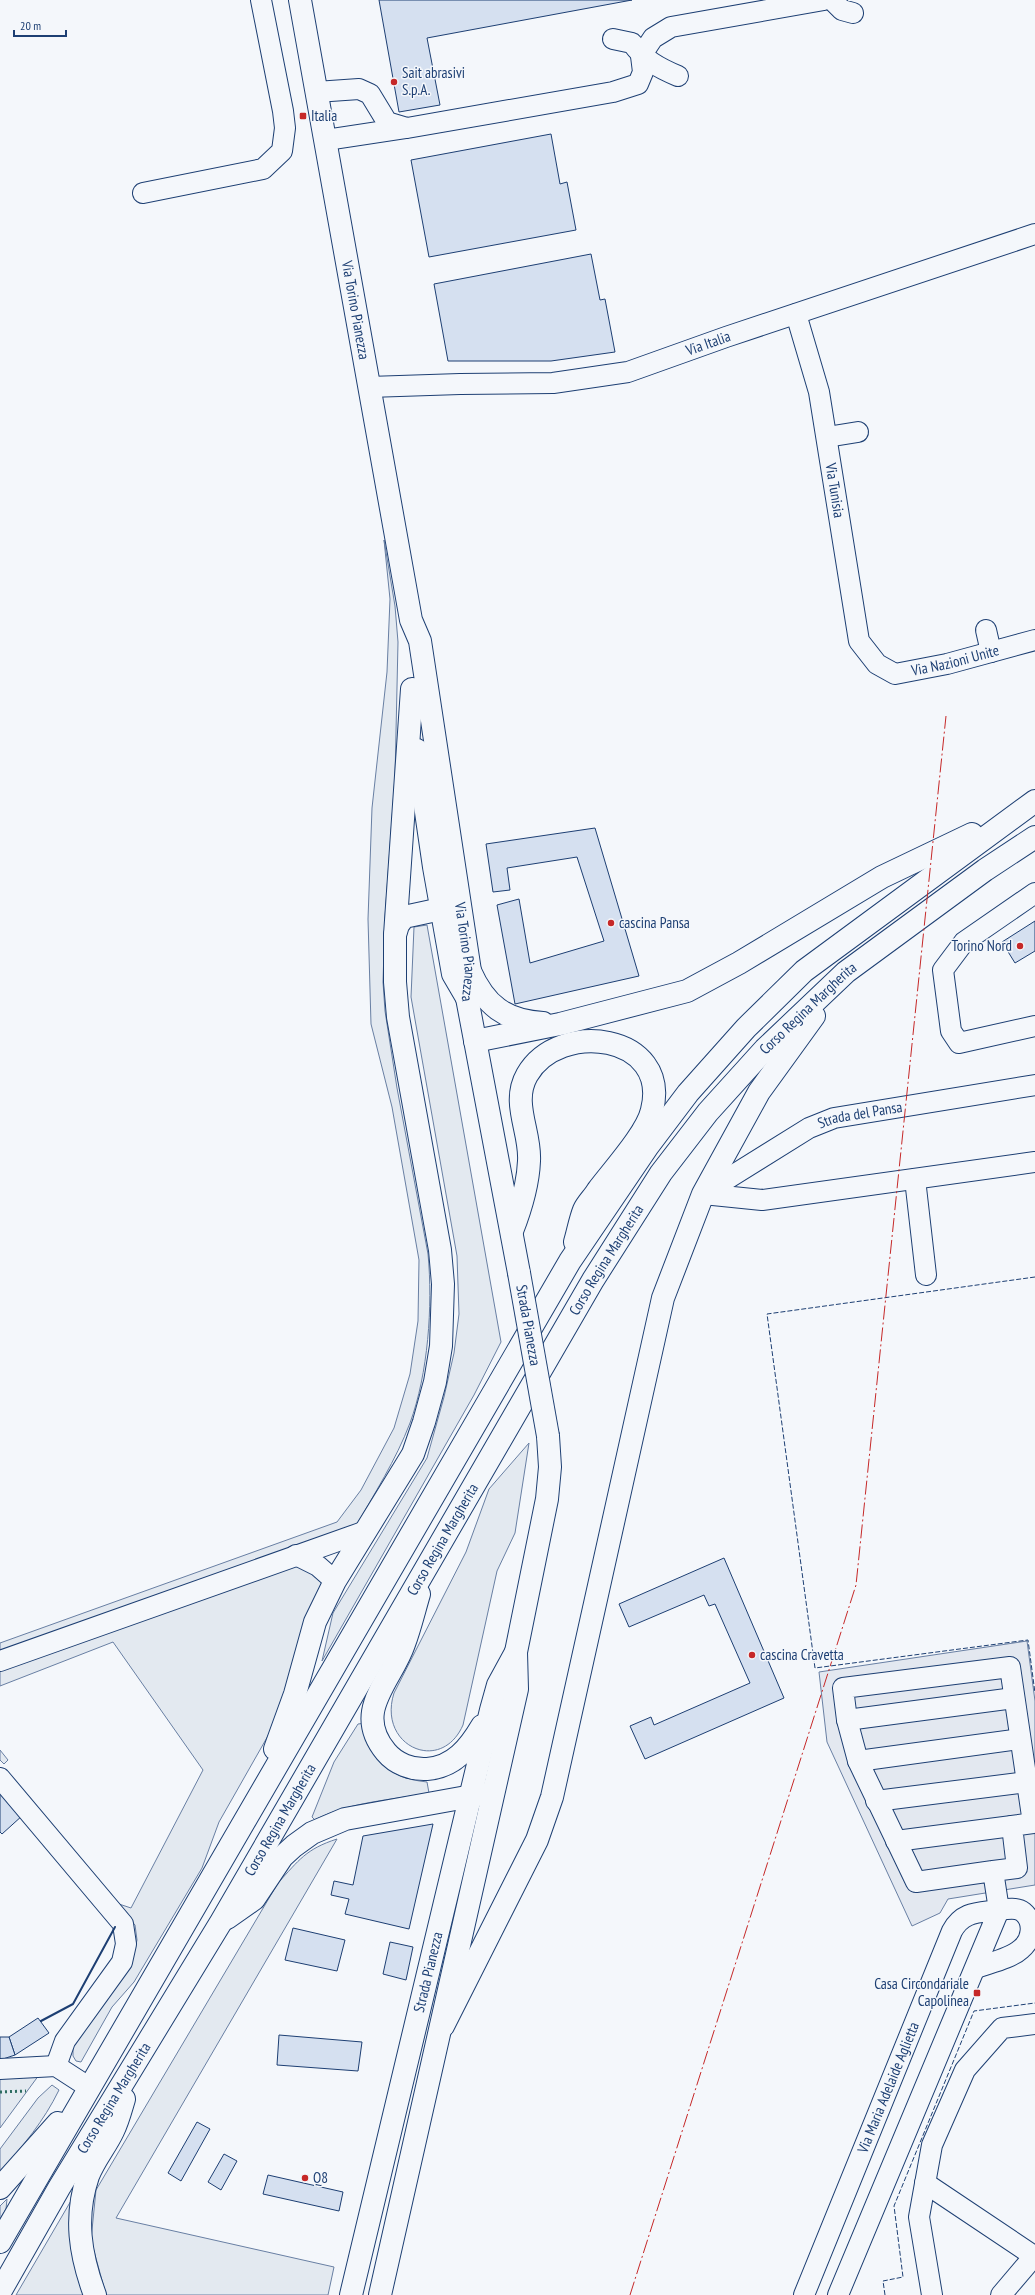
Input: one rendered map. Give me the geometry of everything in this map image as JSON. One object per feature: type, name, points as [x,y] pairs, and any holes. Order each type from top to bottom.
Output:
[{"type":"main road","name":"Via Torino Pianezza","points":[[300,0],[411,620],[420,641],[451,907],[453,974],[467,998]]},
{"type":"main road","name":"Via Torino Pianezza","points":[[411,620],[409,642],[418,752],[451,907],[470,971],[467,998]]},
{"type":"main road","points":[[256,1802],[295,1694],[315,1622],[335,1581],[415,1448],[435,1382],[444,1313],[440,1250],[398,1018],[395,982],[395,935],[412,689]]},
{"type":"main road","points":[[475,1041],[560,1024],[687,991],[740,963],[882,877],[1027,806]]},
{"type":"main road","name":"Corso Regina Margherita","points":[[0,2242],[570,1261],[648,1146],[683,1099],[746,1028],[804,971],[1027,806]]},
{"type":"main road","name":"Corso Regina Margherita","points":[[0,2292],[59,2188],[136,2064],[221,1922],[428,1562],[593,1280],[662,1173],[708,1112],[764,1049],[846,972],[986,870],[1035,837]]},
{"type":"main road","points":[[395,935],[398,925],[404,917],[451,907]]},
{"type":"main road","points":[[470,971],[477,987],[490,1003],[502,1012],[515,1019],[528,1022],[560,1024]]},
{"type":"main road","points":[[433,1953],[445,1969],[462,1971],[537,1840],[552,1797],[663,1298],[703,1194],[758,1092],[846,972]]},
{"type":"main road","name":"Strada Pianezza","points":[[380,2295],[443,2026],[462,1971],[495,1792],[518,1689],[516,1652],[541,1533],[550,1467],[548,1436],[520,1273],[467,998]]},
{"type":"main road","points":[[512,1231],[526,1193],[530,1159],[520,1100],[527,1076],[542,1056],[554,1049],[599,1040],[620,1045],[638,1057],[649,1073],[653,1082],[653,1109],[643,1130],[584,1209],[570,1261]]},
{"type":"main road","points":[[428,1562],[404,1645],[379,1690],[375,1702],[373,1715],[377,1737],[388,1754],[402,1765],[420,1769],[438,1767],[455,1759],[466,1750],[491,1710]]},
{"type":"main road","name":"Strada Pianezza","points":[[351,2295],[491,1710],[498,1685],[516,1652]]},
{"type":"main road","points":[[221,1922],[254,1899],[282,1857],[312,1833],[345,1819],[495,1792]]},
{"type":"main road","points":[[422,1806],[434,1807],[445,1813],[454,1821],[461,1834]]},
{"type":"main road","points":[[95,2295],[85,2269],[80,2248],[82,2203],[89,2175],[114,2129],[136,2064]]},
{"type":"main road","points":[[0,2188],[90,2088]]},
{"type":"street","points":[[143,193],[263,169],[282,151],[285,128],[283,111],[261,0]]},
{"type":"street","points":[[326,140],[407,128],[613,92],[638,84],[643,72],[641,56],[653,38],[671,27],[824,0]]},
{"type":"street","points":[[832,0],[842,10],[853,14]]},
{"type":"street","points":[[613,39],[632,43],[641,56],[660,69],[678,76]]},
{"type":"street","points":[[316,92],[359,89],[370,94],[387,122],[407,128]]},
{"type":"street","name":"Via Italia","points":[[369,387],[553,383],[628,372],[1035,234]]},
{"type":"street","name":"Via Tunisia","points":[[796,314],[819,392],[859,641],[876,664]]},
{"type":"street","points":[[826,437],[858,432]]},
{"type":"street","points":[[986,630],[991,652]]},
{"type":"street","name":"Via Nazioni Unite","points":[[876,664],[895,674],[947,664],[1035,640]]},
{"type":"street","points":[[1035,893],[964,942],[944,970],[951,1031],[959,1043],[1035,1026]]},
{"type":"street","name":"Strada del Pansa","points":[[703,1194],[809,1128],[834,1118],[1035,1085]]},
{"type":"street","points":[[703,1194],[762,1200],[1035,1162]]},
{"type":"street","points":[[915,1179],[926,1275]]},
{"type":"street","points":[[0,1660],[366,1530]]},
{"type":"street","points":[[296,1555],[318,1566],[335,1581]]},
{"type":"street","points":[[896,1841],[1033,1823],[1010,1666],[843,1688],[847,1720],[858,1760],[876,1801],[916,1882],[1017,1868],[1012,1826]]},
{"type":"street","points":[[847,1720],[1014,1698]]},
{"type":"street","points":[[858,1760],[1020,1739]]},
{"type":"street","points":[[0,1778],[123,1924],[126,1944],[122,1962],[65,2041],[56,2066],[0,2069]]},
{"type":"street","points":[[876,1801],[1027,1782]]},
{"type":"street","points":[[838,2295],[999,1910],[993,1871]]},
{"type":"street","name":"Via Maria Adelaide Aglietta","points":[[804,2295],[952,1931],[957,1922],[963,1916],[999,1910],[1012,1909],[1022,1912],[1030,1922],[1032,1947],[976,1968]]},
{"type":"street","points":[[932,2295],[919,2216],[932,2145],[965,2070],[1002,2028],[1035,2024]]},
{"type":"street","name":"Corso Regina Margherita","points":[[56,2066],[90,2088]]},
{"type":"street","points":[[925,2183],[1035,2255],[1001,2295]]},
{"type":"shaded area","points":[[384,540],[395,606],[398,642],[395,777],[385,917],[383,982],[385,1011],[397,1088],[428,1254],[430,1295],[428,1340],[425,1362],[416,1404],[410,1423],[391,1464],[355,1528],[0,1655],[0,1643],[337,1522],[361,1490],[394,1428],[410,1374],[418,1321],[419,1260],[392,1107],[371,1024],[368,919],[372,808],[387,672],[390,599]]},
{"type":"shaded area","points":[[427,925],[501,1342],[474,1395],[322,1661],[333,1613],[427,1458],[444,1397],[454,1353],[459,1314],[457,1256],[411,997],[414,927]]},
{"type":"shaded area","points":[[529,1443],[515,1533],[497,1571],[463,1725],[453,1740],[441,1749],[427,1751],[414,1748],[403,1740],[395,1727],[391,1712],[394,1693],[466,1552],[489,1489]]},
{"type":"shaded area","points":[[292,1565],[303,1567],[325,1582],[295,1670],[269,1734],[219,1822],[202,1868],[134,1982],[112,2007],[81,2062],[76,2061],[73,2056],[73,2046],[134,1952],[137,1940],[135,1925],[73,1856],[75,1854],[119,1904],[131,1908],[203,1770],[113,1642],[0,1686],[0,1668]]},
{"type":"shaded area","points":[[1027,1641],[1035,1701],[1035,1885],[948,1899],[940,1913],[912,1926],[827,1742],[819,1672]]},
{"type":"shaded area","points":[[366,1723],[380,1757],[385,1765],[401,1776],[412,1780],[427,1782],[429,1793],[356,1805],[315,1820],[312,1817],[334,1762],[358,1724]]},
{"type":"shaded area","points":[[0,1750],[8,1760],[4,1764],[0,1760]]},
{"type":"shaded area","points":[[337,1839],[116,2218],[334,2267],[328,2295],[106,2295],[91,2240],[96,2190],[278,1883],[310,1851]]},
{"type":"shaded area","points":[[39,2075],[0,2128],[0,2077]]},
{"type":"shaded area","points":[[52,2085],[59,2090],[47,2112],[25,2143],[0,2172],[0,2149],[38,2098]]},
{"type":"shaded area","points":[[7,2199],[6,2209],[0,2219],[0,2206]]},
{"type":"shaded area","points":[[72,2199],[85,2295],[16,2295]]},
{"type":"building","points":[[379,0],[632,0],[427,38],[440,105],[399,112]]},
{"type":"building","points":[[551,134],[560,184],[567,182],[576,230],[429,257],[411,160]]},
{"type":"building","points":[[591,254],[600,300],[605,299],[615,352],[551,361],[448,361],[434,284]]},
{"type":"building","name":"cascina Pansa","points":[[595,828],[639,976],[515,1004],[497,905],[519,899],[530,963],[604,941],[577,857],[507,868],[510,890],[493,892],[486,844]]},
{"type":"building","name":"Torino Nord","points":[[1035,921],[1035,951],[1015,963],[1002,942]]},
{"type":"building","name":"cascina Cravetta","points":[[724,1558],[784,1698],[645,1759],[630,1726],[651,1717],[654,1725],[750,1683],[715,1604],[709,1606],[704,1595],[629,1627],[619,1604]]},
{"type":"building","points":[[0,1788],[23,1815],[2,1834],[0,1832]]},
{"type":"building","points":[[433,1824],[409,1929],[345,1914],[349,1899],[331,1895],[334,1881],[353,1885],[363,1836]]},
{"type":"building","points":[[293,1928],[345,1940],[337,1971],[285,1960]]},
{"type":"building","points":[[390,1942],[413,1947],[406,1980],[383,1974]]},
{"type":"building","points":[[38,2018],[49,2033],[15,2055],[9,2037]]},
{"type":"building","points":[[279,2035],[362,2042],[358,2071],[277,2065]]},
{"type":"building","points":[[0,2037],[9,2037],[15,2055],[0,2060]]},
{"type":"building","points":[[197,2122],[210,2129],[181,2181],[168,2173]]},
{"type":"building","points":[[224,2154],[237,2161],[221,2190],[208,2182]]},
{"type":"building","points":[[268,2175],[343,2192],[339,2211],[263,2194]]},
{"type":"hedge","points":[[0,2092],[26,2091]]},
{"type":"fence","points":[[1035,1277],[767,1314],[815,1668],[1028,1640],[1035,1693]]},
{"type":"fence","points":[[885,2295],[883,2281],[903,2277],[894,2206],[974,2011],[1035,2003]]},
{"type":"wall","points":[[41,2021],[73,2004],[115,1927]]},
{"type":"power","points":[[630,2295],[856,1585],[946,716]]},
{"type":"place","name":"Sait abrasivi S.p.A.","points":[[394,82]]},
{"type":"place","name":"Italia","points":[[303,116]]},
{"type":"place","name":"cascina Pansa","points":[[611,923]]},
{"type":"place","name":"Torino Nord","points":[[1020,946]]},
{"type":"place","name":"cascina Cravetta","points":[[752,1655]]},
{"type":"place","name":"Casa Circondariale Capolinea","points":[[977,1993]]},
{"type":"place","name":"Q8","points":[[305,2178]]}]
